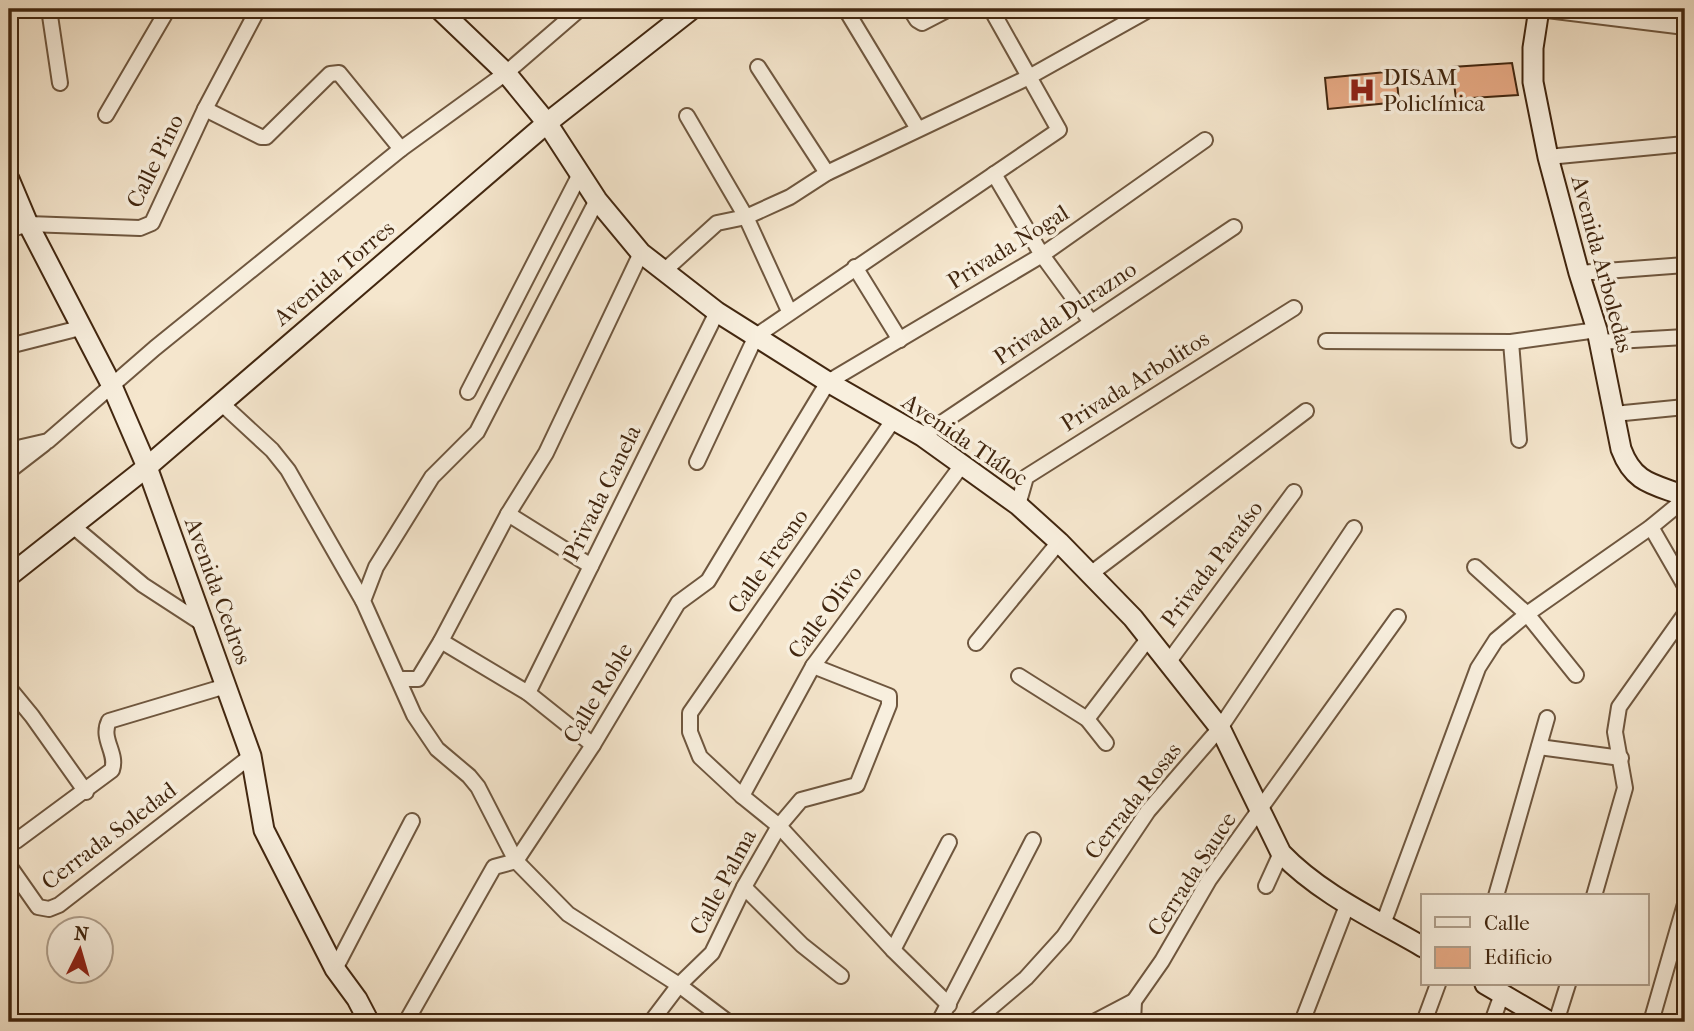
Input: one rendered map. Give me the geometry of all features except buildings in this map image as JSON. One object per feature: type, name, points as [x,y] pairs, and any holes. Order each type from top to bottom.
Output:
[{"type":"main road","name":"Avenida Tláloc","points":[[439,9],[506,73],[547,123],[597,200],[641,253],[717,312],[828,382],[922,436],[1018,505],[1059,542],[1133,618],[1220,728],[1281,853],[1316,884],[1421,946]]},
{"type":"main road","name":"Avenida Torres","points":[[9,576],[74,527],[146,467],[547,123],[692,9]]},
{"type":"main road","name":"Avenida Arboledas","points":[[1539,9],[1532,48],[1533,82],[1548,157],[1598,336],[1626,463],[1639,479],[1685,497]]},
{"type":"main road","name":"Avenida Cedros","points":[[9,179],[18,227],[112,386],[146,467],[251,756],[264,830],[335,968],[369,1022]]},
{"type":"main road","points":[[1494,989],[1550,1022]]},
{"type":"street","points":[[49,9],[60,83]]},
{"type":"street","points":[[106,115],[168,9]]},
{"type":"street","name":"Calle Pino","points":[[18,227],[140,228],[152,223],[205,109],[258,9]]},
{"type":"street","points":[[9,471],[48,441],[155,348],[401,149],[506,73],[580,9]]},
{"type":"street","points":[[910,9],[922,23],[949,9]]},
{"type":"street","points":[[697,462],[756,336],[1059,130],[991,9]]},
{"type":"street","points":[[1539,9],[1685,27]]},
{"type":"street","points":[[846,10],[918,129]]},
{"type":"street","points":[[664,271],[717,223],[746,216],[790,197],[827,173],[1029,77],[1145,12]]},
{"type":"street","points":[[758,67],[827,173]]},
{"type":"street","points":[[205,109],[266,137],[330,74],[339,73],[401,149]]},
{"type":"street","points":[[687,116],[746,216],[789,312]]},
{"type":"street","name":"Privada Nogal","points":[[828,382],[1042,255],[1205,141]]},
{"type":"street","points":[[1548,157],[1685,144]]},
{"type":"street","points":[[468,392],[580,174]]},
{"type":"street","points":[[994,174],[1042,255],[1091,322]]},
{"type":"street","points":[[363,601],[376,567],[432,477],[477,432],[597,200]]},
{"type":"street","name":"Privada Durazno","points":[[922,436],[1234,227]]},
{"type":"street","points":[[400,679],[418,679],[441,641],[508,514],[546,453],[641,253]]},
{"type":"street","points":[[1579,273],[1685,265]]},
{"type":"street","points":[[855,267],[900,340]]},
{"type":"street","name":"Privada Arbolitos","points":[[1018,505],[1026,477],[1294,309]]},
{"type":"street","name":"Privada Canela","points":[[528,693],[717,312]]},
{"type":"street","points":[[9,346],[80,328]]},
{"type":"street","points":[[1326,341],[1511,342],[1598,336],[1685,337]]},
{"type":"street","points":[[1511,342],[1519,440]]},
{"type":"street","name":"Calle Roble","points":[[406,1022],[494,867],[516,861],[593,745],[678,603],[708,581],[828,382]]},
{"type":"street","points":[[220,402],[272,450],[288,470],[363,601],[400,679],[408,704],[437,749],[478,787],[516,861],[568,914],[679,985],[728,1022]]},
{"type":"street","points":[[1614,414],[1685,407]]},
{"type":"street","points":[[1089,575],[1306,411]]},
{"type":"street","name":"Calle Fresno","points":[[742,796],[700,757],[690,732],[690,713],[894,419]]},
{"type":"street","points":[[9,450],[48,441]]},
{"type":"street","name":"Calle Olivo","points":[[742,796],[813,666],[961,465]]},
{"type":"street","name":"Privada Paraíso","points":[[1167,664],[1294,492]]},
{"type":"street","points":[[1383,924],[1478,668],[1496,640],[1527,614],[1651,527],[1685,497]]},
{"type":"street","points":[[508,514],[591,566]]},
{"type":"street","points":[[74,527],[143,585],[203,624]]},
{"type":"street","points":[[1651,527],[1685,586]]},
{"type":"street","name":"Cerrada Rosas","points":[[974,1022],[1026,978],[1064,936],[1148,811],[1220,728],[1354,528]]},
{"type":"street","points":[[976,643],[1059,542]]},
{"type":"street","points":[[1475,567],[1527,614],[1576,675]]},
{"type":"street","points":[[1595,894],[1625,788],[1615,732],[1619,707],[1685,614]]},
{"type":"street","name":"Cerrada Sauce","points":[[1134,1001],[1162,961],[1209,880],[1398,617]]},
{"type":"street","points":[[1087,719],[1149,639]]},
{"type":"street","points":[[441,641],[528,693],[593,745]]},
{"type":"street","name":"Calle Palma","points":[[651,1022],[679,985],[712,953],[744,887],[779,826],[801,800],[857,785],[890,705],[889,696],[813,666]]},
{"type":"street","points":[[1019,676],[1087,719],[1106,743]]},
{"type":"street","points":[[11,845],[86,792],[112,770],[114,765],[106,737],[109,721],[226,686]]},
{"type":"street","points":[[9,688],[86,792]]},
{"type":"street","points":[[1497,894],[1547,718]]},
{"type":"street","points":[[1539,747],[1621,758]]},
{"type":"street","name":"Cerrada Soledad","points":[[11,845],[10,867],[38,906],[49,909],[59,905],[251,756]]},
{"type":"street","points":[[742,796],[779,826],[893,950],[949,1005]]},
{"type":"street","points":[[335,968],[412,821]]},
{"type":"street","points":[[939,1022],[1033,840]]},
{"type":"street","points":[[893,950],[949,842]]},
{"type":"street","points":[[1266,886],[1281,853]]},
{"type":"street","points":[[744,887],[802,945],[841,976]]},
{"type":"street","points":[[1302,1022],[1348,903]]},
{"type":"street","points":[[1651,1022],[1685,904]]},
{"type":"street","points":[[1424,1022],[1437,986]]},
{"type":"street","points":[[1556,1022],[1567,986]]},
{"type":"street","points":[[1492,1022],[1494,989]]},
{"type":"street","points":[[1094,1022],[1134,1001]]},
{"type":"street","points":[[1133,1022],[1134,1001]]},
{"type":"place","name":"DISAM Policlínica","points":[[1362,90]]}]
